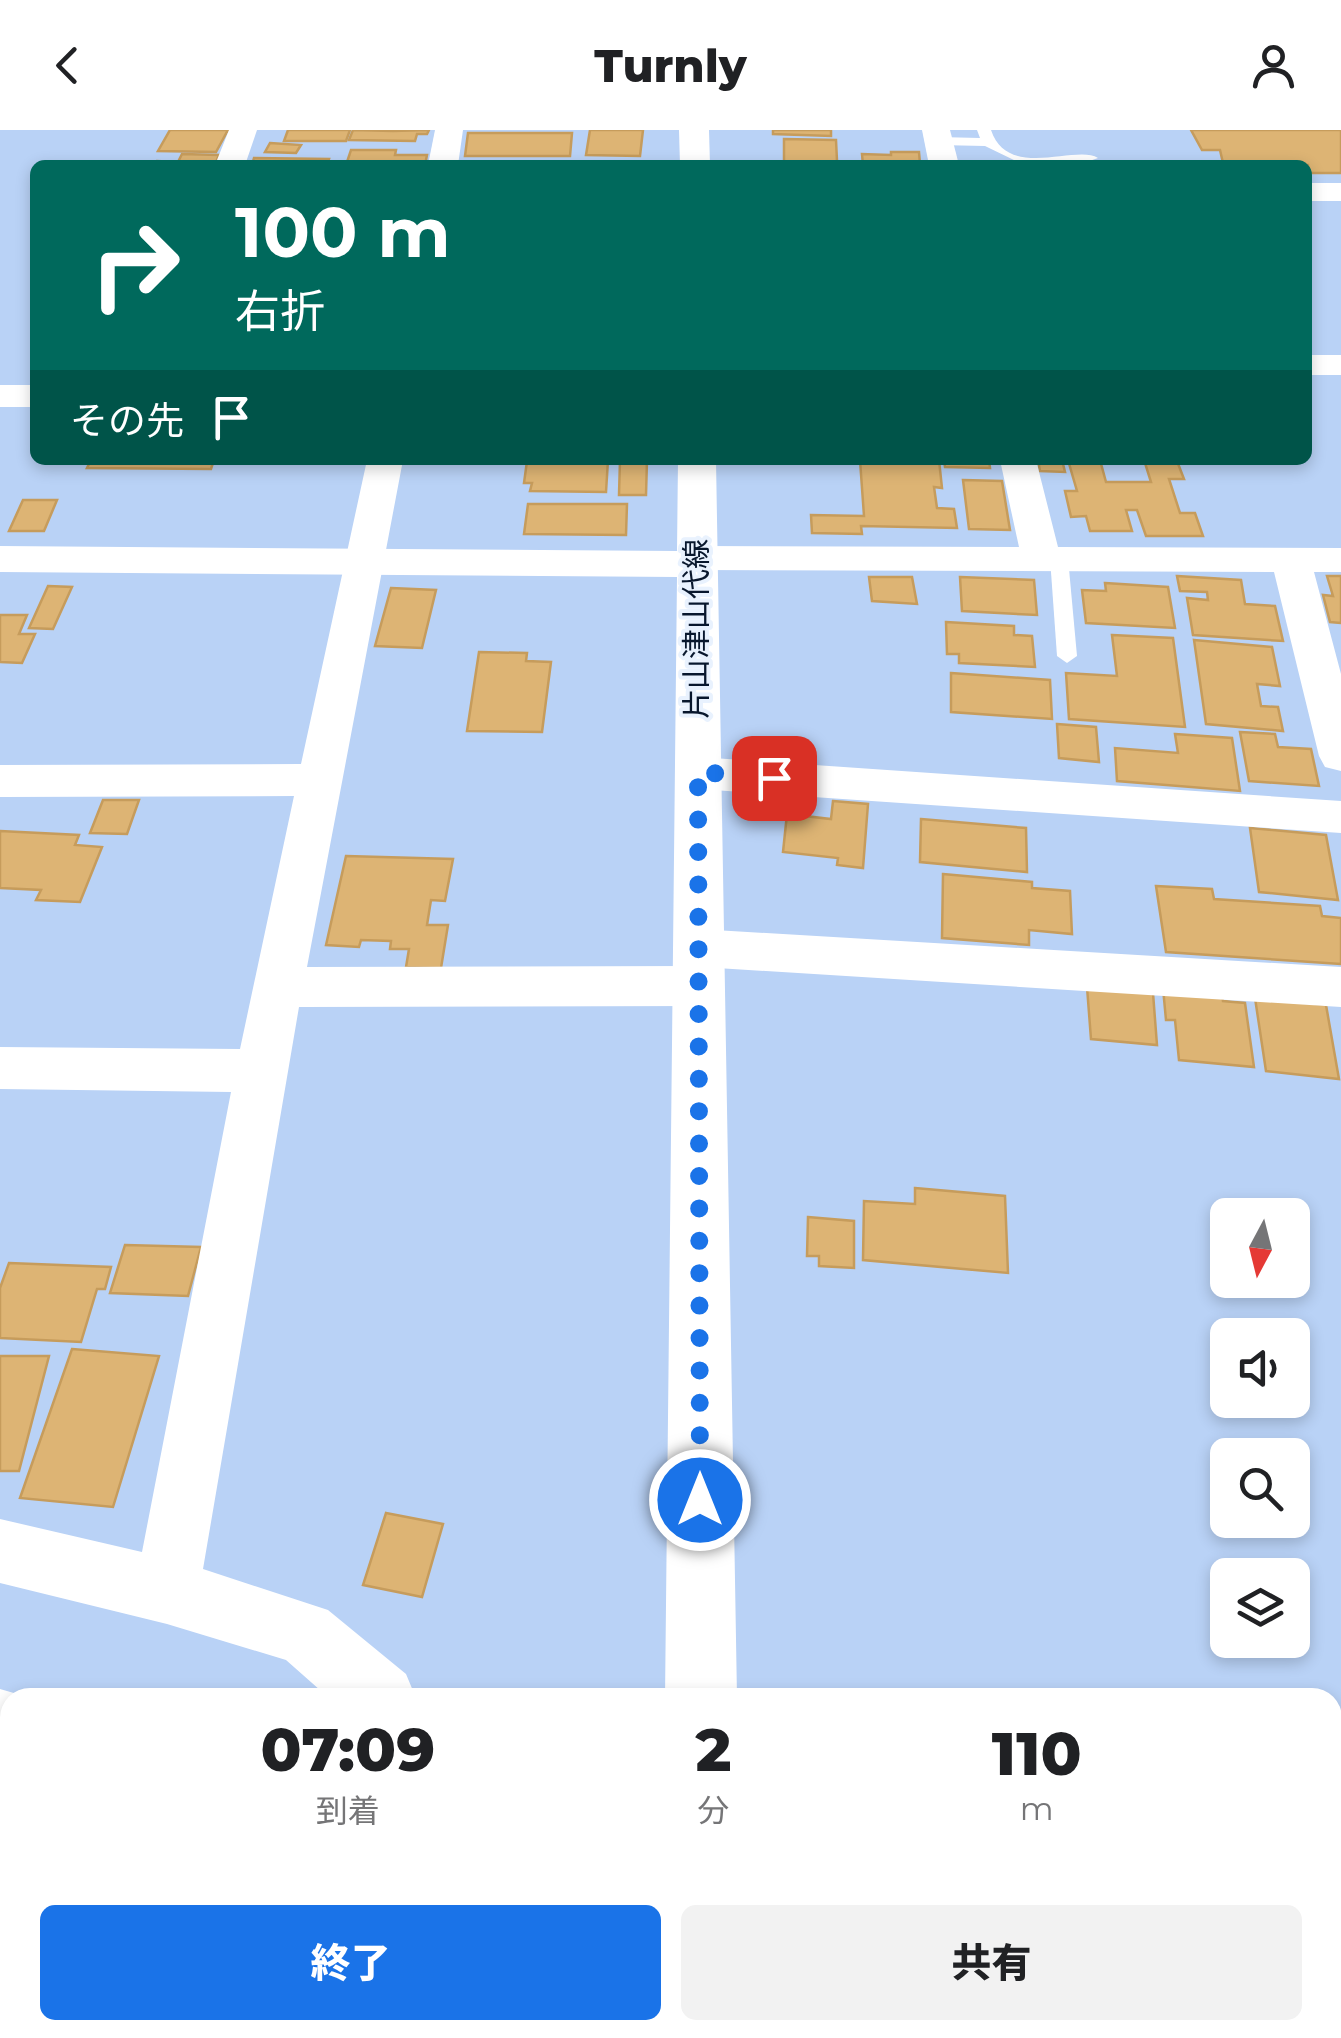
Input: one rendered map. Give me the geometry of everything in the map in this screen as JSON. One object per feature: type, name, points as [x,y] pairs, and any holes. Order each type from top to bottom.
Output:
[{"type":"main road","points":[[694,130],[696,160]]},
{"type":"main road","name":"片山津山代線","points":[[697,465],[701,1688]]},
{"type":"main road","points":[[0,559],[697,561]]},
{"type":"street","points":[[232,160],[243,130]]},
{"type":"street","points":[[445,160],[449,130]]},
{"type":"street","points":[[1312,192],[1341,192]]},
{"type":"street","points":[[1312,365],[1341,365]]},
{"type":"street","points":[[0,396],[30,396]]},
{"type":"street","points":[[167,1591],[261,1071],[384,465]]},
{"type":"street","points":[[1020,465],[1050,558]]},
{"type":"street","points":[[1292,560],[1341,756]]},
{"type":"street","points":[[697,561],[1341,560]]},
{"type":"street","points":[[698,772],[1341,817]]},
{"type":"street","points":[[0,780],[320,780]]},
{"type":"street","points":[[278,987],[698,967],[1341,987]]},
{"type":"street","points":[[0,1068],[261,1071]]},
{"type":"street","points":[[0,1551],[167,1591],[306,1634],[370,1688]]},
{"type":"lane","points":[[939,145],[986,136],[1012,157],[1024,160]]},
{"type":"lane","points":[[1077,160],[1091,158]]},
{"type":"lane","points":[[1050,558],[1067,656]]},
{"type":"building","points":[[170,130],[228,130],[216,152],[158,151]]},
{"type":"building","points":[[288,130],[350,130],[346,141],[284,141]]},
{"type":"building","points":[[353,130],[429,130],[427,134],[417,134],[415,141],[349,140]]},
{"type":"building","points":[[590,130],[643,130],[640,156],[586,155]]},
{"type":"building","points":[[773,130],[831,130],[831,136],[773,134]]},
{"type":"building","points":[[1191,130],[1341,130],[1341,173],[1312,173],[1312,160],[1222,160],[1220,150],[1202,150]]},
{"type":"building","points":[[468,133],[572,133],[570,156],[465,156]]},
{"type":"building","points":[[784,139],[836,140],[837,160],[784,160]]},
{"type":"building","points":[[270,143],[301,145],[296,153],[265,152]]},
{"type":"building","points":[[351,150],[427,155],[426,160],[348,160]]},
{"type":"building","points":[[919,152],[920,160],[863,160],[862,154]]},
{"type":"building","points":[[182,154],[219,155],[217,160],[179,160]]},
{"type":"building","points":[[254,158],[329,159],[329,160]]},
{"type":"building","points":[[88,465],[212,465],[211,469],[87,468]]},
{"type":"building","points":[[526,465],[608,465],[606,492],[530,491],[532,483],[524,483]]},
{"type":"building","points":[[620,465],[647,465],[646,495],[619,495]]},
{"type":"building","points":[[860,465],[940,465],[942,488],[934,487],[937,508],[954,509],[957,528],[861,526],[862,534],[812,533],[811,515],[864,516]]},
{"type":"building","points":[[990,465],[990,468],[945,467]]},
{"type":"building","points":[[1039,465],[1063,465],[1065,472],[1040,471]]},
{"type":"building","points":[[1069,465],[1101,465],[1106,482],[1151,482],[1146,465],[1179,465],[1184,479],[1169,479],[1180,513],[1195,513],[1203,536],[1146,536],[1137,510],[1126,510],[1132,531],[1090,531],[1086,516],[1071,517],[1065,491],[1077,491]]},
{"type":"building","points":[[963,480],[1002,481],[1010,530],[969,529]]},
{"type":"building","points":[[23,500],[57,500],[44,531],[9,531]]},
{"type":"building","points":[[528,504],[627,504],[626,535],[524,534]]},
{"type":"building","points":[[1177,576],[1241,580],[1245,604],[1275,606],[1283,641],[1193,635],[1187,598],[1208,600],[1207,592],[1180,591]]},
{"type":"building","points":[[1327,576],[1341,576],[1341,623],[1330,622],[1323,595],[1333,596]]},
{"type":"building","points":[[869,577],[912,577],[917,604],[872,601]]},
{"type":"building","points":[[960,577],[1034,580],[1037,615],[962,611]]},
{"type":"building","points":[[1105,583],[1168,587],[1175,628],[1086,623],[1082,590],[1106,591]]},
{"type":"building","points":[[48,586],[72,587],[53,629],[29,628]]},
{"type":"building","points":[[391,588],[436,590],[422,648],[375,646]]},
{"type":"building","points":[[0,615],[27,615],[19,634],[35,634],[22,663],[0,662]]},
{"type":"building","points":[[946,622],[1014,626],[1014,635],[1032,636],[1035,667],[959,663],[959,654],[947,654]]},
{"type":"building","points":[[1112,635],[1173,638],[1185,727],[1069,719],[1066,673],[1117,676]]},
{"type":"building","points":[[1194,640],[1272,647],[1280,686],[1257,684],[1261,706],[1278,707],[1283,731],[1206,724]]},
{"type":"building","points":[[479,652],[527,653],[526,661],[551,662],[542,732],[467,731]]},
{"type":"building","points":[[951,673],[1050,680],[1052,719],[951,712]]},
{"type":"building","points":[[1057,724],[1096,727],[1099,762],[1059,758]]},
{"type":"building","points":[[1240,732],[1275,734],[1278,747],[1311,749],[1319,786],[1249,781]]},
{"type":"building","points":[[1175,734],[1232,738],[1240,791],[1117,781],[1115,748],[1178,753]]},
{"type":"building","points":[[103,800],[139,800],[127,834],[90,833]]},
{"type":"building","points":[[833,801],[868,804],[863,868],[837,865],[838,858],[783,852],[787,814],[831,819]]},
{"type":"building","points":[[921,819],[1026,828],[1027,872],[920,862]]},
{"type":"building","points":[[1250,828],[1326,835],[1338,900],[1259,892]]},
{"type":"building","points":[[0,831],[79,835],[75,845],[102,847],[80,902],[36,900],[41,890],[0,888]]},
{"type":"building","points":[[346,856],[453,859],[445,901],[431,900],[427,925],[448,925],[441,968],[406,967],[409,949],[390,949],[391,941],[361,940],[359,947],[326,945]]},
{"type":"building","points":[[943,874],[1032,882],[1032,888],[1070,891],[1072,934],[1029,930],[1029,945],[942,938]]},
{"type":"building","points":[[1156,886],[1212,889],[1214,899],[1320,906],[1322,916],[1341,918],[1341,964],[1166,952]]},
{"type":"building","points":[[1087,987],[1153,993],[1157,1045],[1091,1039]]},
{"type":"building","points":[[1163,988],[1222,993],[1223,1001],[1245,1003],[1254,1067],[1179,1060],[1175,1020],[1166,1020]]},
{"type":"building","points":[[1255,998],[1326,1005],[1339,1079],[1266,1071]]},
{"type":"building","points":[[915,1188],[1005,1196],[1008,1273],[863,1260],[864,1201],[915,1204]]},
{"type":"building","points":[[808,1217],[854,1221],[854,1268],[819,1266],[819,1256],[807,1256]]},
{"type":"building","points":[[125,1245],[201,1247],[188,1296],[110,1293]]},
{"type":"building","points":[[9,1263],[111,1267],[105,1289],[97,1289],[81,1342],[0,1338],[0,1288]]},
{"type":"building","points":[[72,1349],[159,1356],[113,1507],[20,1498]]},
{"type":"building","points":[[0,1356],[49,1356],[19,1471],[0,1471]]},
{"type":"building","points":[[386,1513],[443,1524],[422,1597],[363,1585]]},
{"type":"route","points":[[700,1500],[698,772],[774,778]]}]
